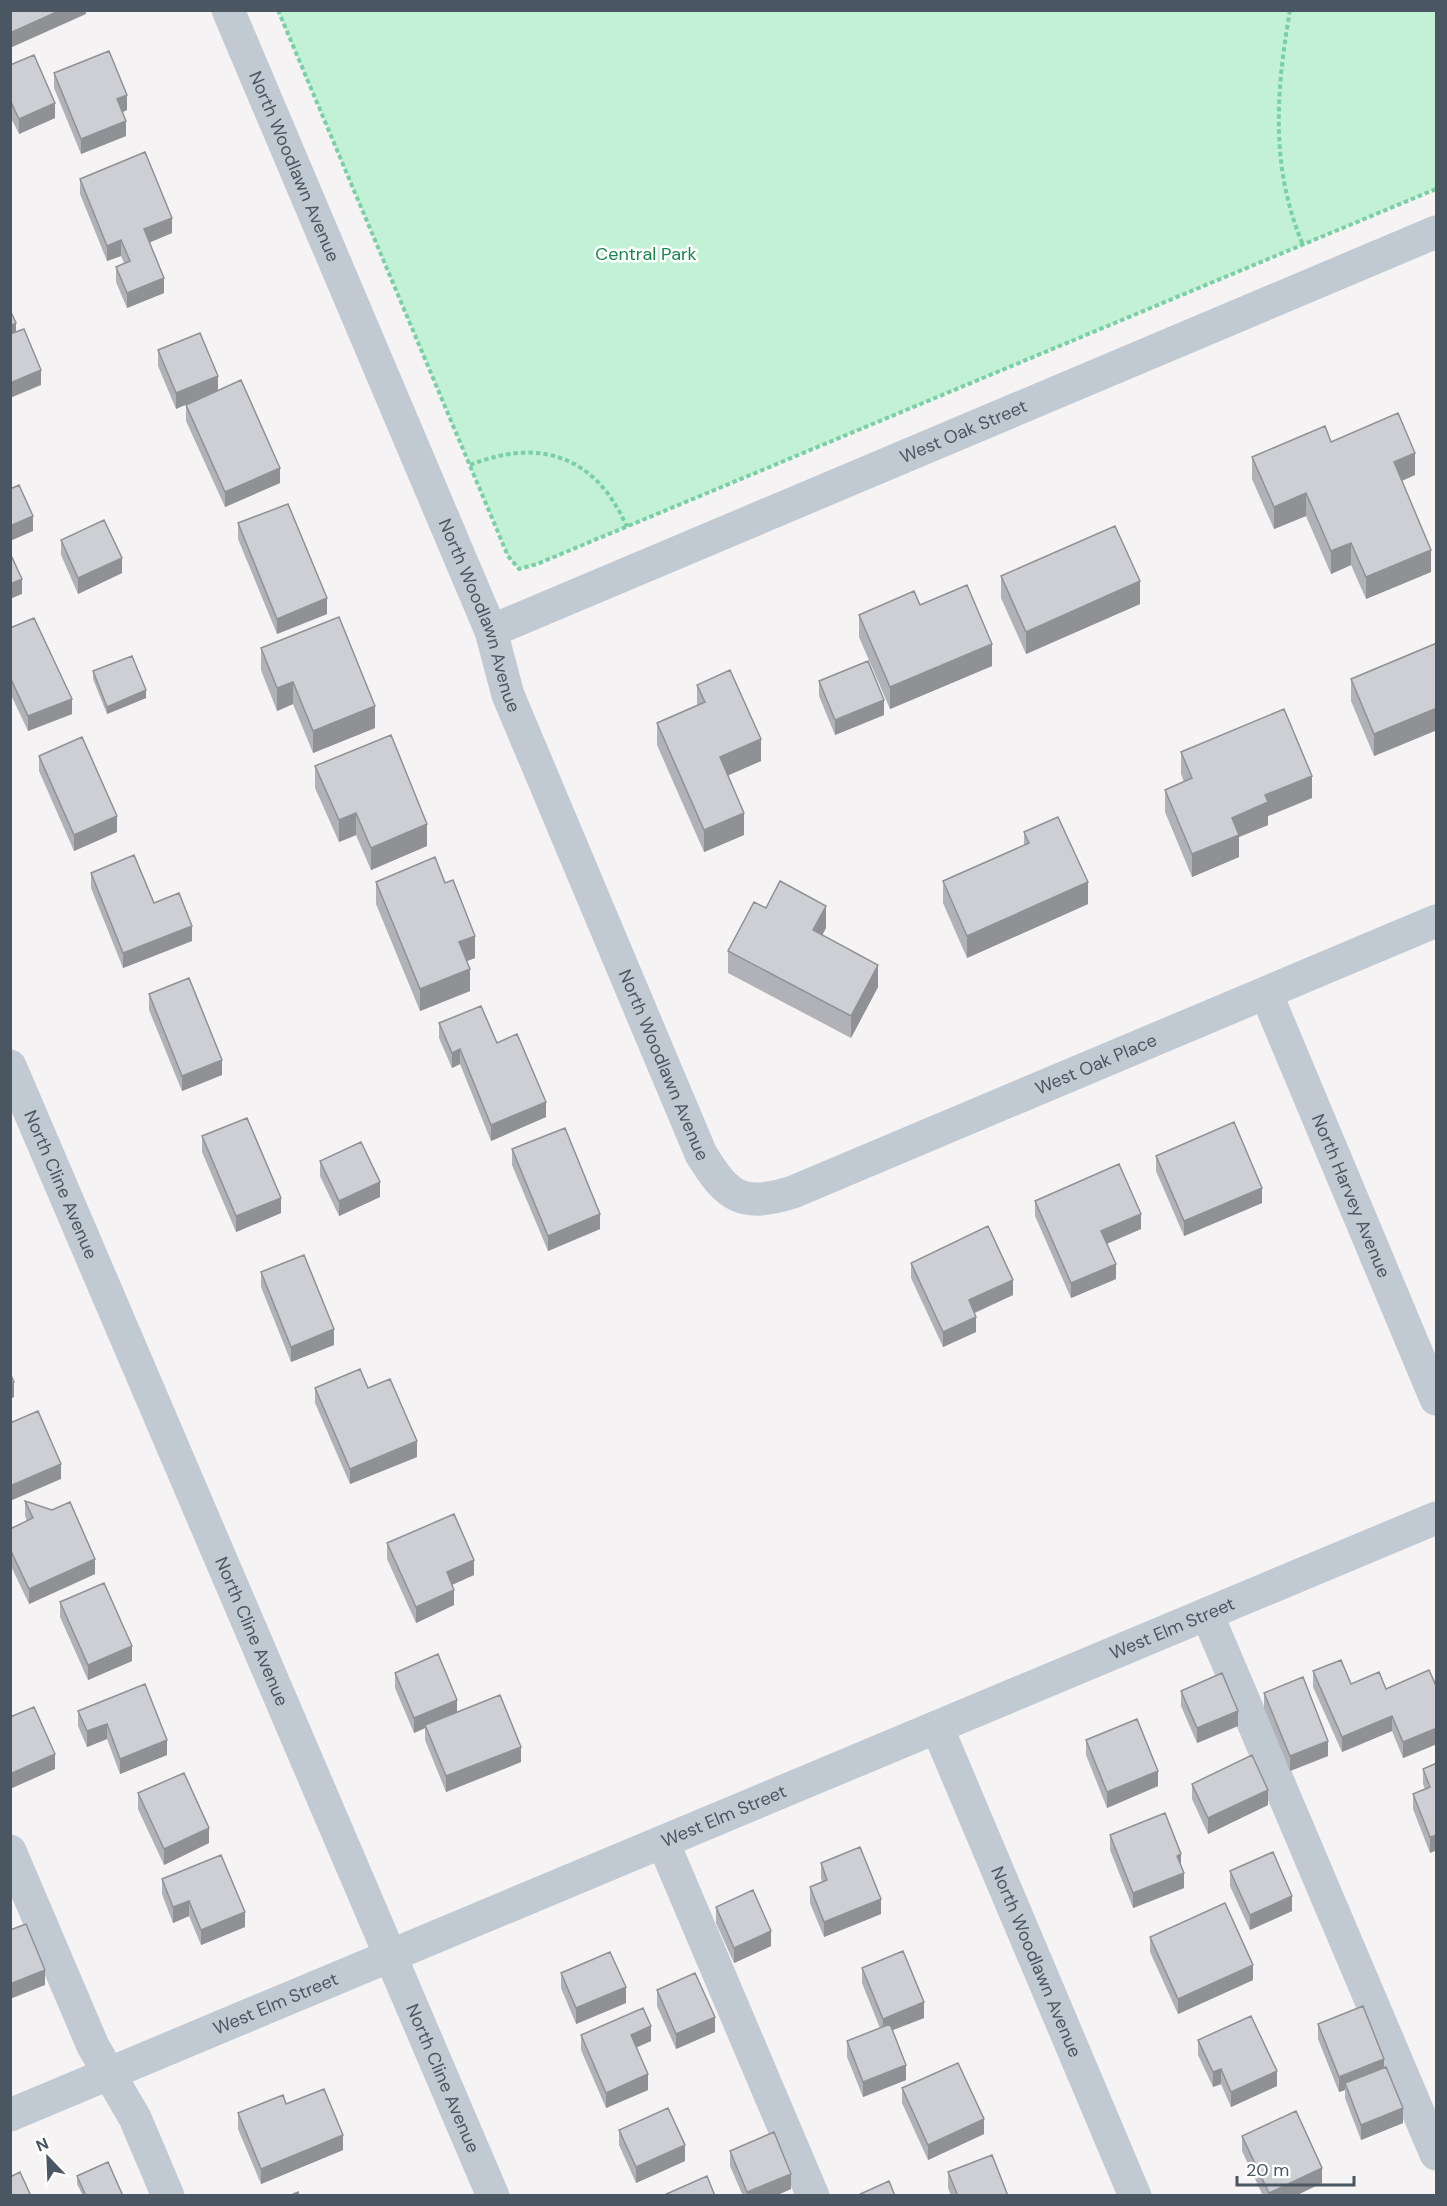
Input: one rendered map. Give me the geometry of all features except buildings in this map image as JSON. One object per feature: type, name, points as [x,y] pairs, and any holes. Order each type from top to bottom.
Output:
[{"type":"street","name":"North Woodlawn Avenue","points":[[228,10],[491,631],[508,695],[701,1154],[716,1179],[731,1192],[753,1201]]},
{"type":"street","name":"West Oak Street","points":[[491,631],[1437,232]]},
{"type":"street","name":"West Oak Place","points":[[753,1201],[793,1192],[1437,921]]},
{"type":"street","name":"North Harvey Avenue","points":[[1266,993],[1437,1399]]},
{"type":"street","name":"North Cline Avenue","points":[[10,1066],[493,2196]]},
{"type":"street","name":"West Elm Street","points":[[10,2115],[1437,1518]]},
{"type":"street","points":[[1208,1614],[1437,2154]]},
{"type":"street","name":"North Woodlawn Avenue","points":[[937,1727],[1135,2196]]},
{"type":"street","points":[[663,1842],[813,2196]]},
{"type":"street","points":[[10,1851],[93,2046],[135,2118],[168,2196]]},
{"type":"path","points":[[278,10],[508,556],[519,568],[537,564],[627,527],[1437,189]]},
{"type":"path","points":[[1290,10],[1278,106],[1279,151],[1283,188],[1319,281]]},
{"type":"path","points":[[470,465],[491,457],[528,451],[568,462],[599,482],[611,495],[627,527]]},
{"type":"green space","name":"Central Park","points":[[278,11],[1436,11],[1436,189],[537,564],[519,569],[508,556]]}]
